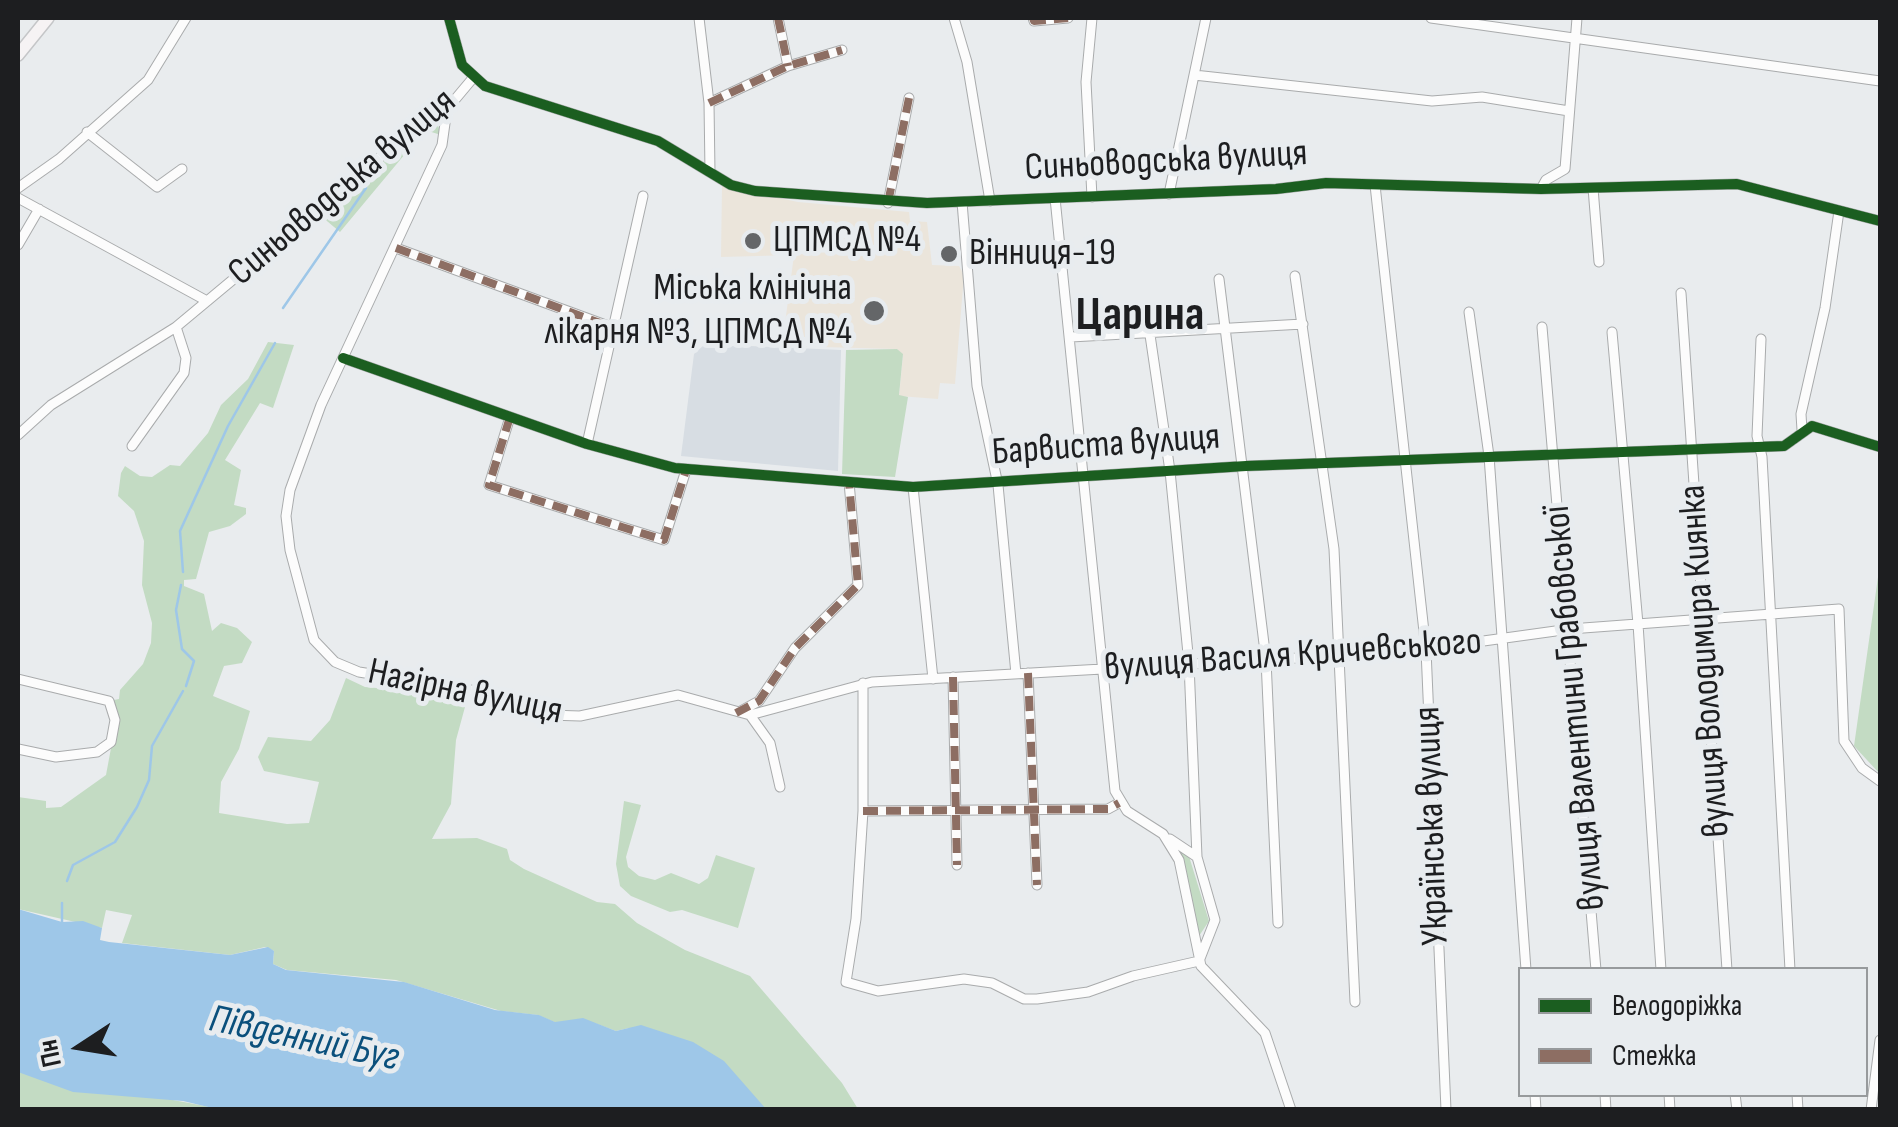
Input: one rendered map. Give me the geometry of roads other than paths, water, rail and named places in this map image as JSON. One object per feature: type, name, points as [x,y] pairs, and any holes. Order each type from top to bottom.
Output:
[{"type":"main road","points":[[18,55],[48,18]]},
{"type":"street","points":[[18,188],[60,159],[148,80],[186,18]]},
{"type":"street","points":[[450,18],[457,55],[472,78]]},
{"type":"street","points":[[699,18],[709,104],[710,172]]},
{"type":"street","points":[[781,18],[788,66]]},
{"type":"street","points":[[954,18],[967,62],[990,200]]},
{"type":"street","points":[[1033,18],[1068,18]]},
{"type":"street","points":[[1092,18],[1086,82],[1092,197]]},
{"type":"street","points":[[1169,194],[1206,18]]},
{"type":"street","points":[[1431,18],[1880,80]]},
{"type":"street","points":[[1541,189],[1546,180],[1565,169],[1578,18]]},
{"type":"street","points":[[709,104],[788,66],[842,50]]},
{"type":"street","points":[[1194,75],[1432,102],[1482,97],[1569,111]]},
{"type":"street","name":"Синьоводська вулиця","points":[[18,434],[51,405],[176,328],[391,148],[447,109],[472,78],[658,141],[710,172],[755,191],[888,203],[1169,194],[1326,183],[1541,189],[1745,184],[1878,222]]},
{"type":"street","points":[[888,203],[910,98]]},
{"type":"street","name":"Нагірна вулиця","points":[[447,109],[442,144],[343,358],[297,469],[286,516],[308,627],[324,653],[359,672],[494,693],[548,715],[580,716],[654,697],[678,695],[750,714]]},
{"type":"street","points":[[87,132],[157,187],[182,169]]},
{"type":"street","name":"Українська вулиця","points":[[1376,185],[1402,460],[1426,650],[1446,1110]]},
{"type":"street","points":[[1593,188],[1599,262]]},
{"type":"street","points":[[587,444],[642,196]]},
{"type":"street","points":[[18,198],[207,301]]},
{"type":"street","points":[[1056,198],[1119,803],[1197,857]]},
{"type":"street","points":[[962,202],[977,386],[998,485],[1022,674],[1037,886]]},
{"type":"street","points":[[18,245],[39,210]]},
{"type":"street","points":[[1802,430],[1801,414],[1825,308],[1839,211]]},
{"type":"street","points":[[396,248],[611,326]]},
{"type":"street","points":[[1294,276],[1334,549],[1355,1002]]},
{"type":"street","points":[[1219,280],[1246,466],[1266,660],[1278,923]]},
{"type":"street","name":"вулиця Володимира Киянка","points":[[1681,293],[1727,967]]},
{"type":"street","points":[[1468,312],[1489,456],[1526,967]]},
{"type":"street","points":[[1071,336],[1150,335],[1303,324]]},
{"type":"street","name":"вулиця Валентини Грабовської","points":[[1542,327],[1556,453],[1596,967]]},
{"type":"street","points":[[132,446],[184,373],[186,358],[176,328]]},
{"type":"street","points":[[1612,332],[1638,624],[1661,967]]},
{"type":"street","points":[[1150,335],[1170,471],[1189,664],[1197,857],[1216,920],[1199,962]]},
{"type":"street","points":[[1761,339],[1760,446],[1790,967]]},
{"type":"street","name":"Барвиста вулиця","points":[[343,358],[587,444],[686,470],[914,487],[998,485],[1322,462],[1790,445],[1802,430],[1817,426],[1880,446]]},
{"type":"street","points":[[510,417],[488,485],[664,540],[686,470]]},
{"type":"street","points":[[736,713],[759,700],[795,648],[858,585],[849,482]]},
{"type":"street","points":[[914,487],[933,678]]},
{"type":"street","name":"вулиця Василя Кричевського","points":[[750,714],[864,684],[1426,650],[1504,642],[1570,629],[1839,610],[1844,741],[1862,768],[1880,781]]},
{"type":"street","points":[[953,678],[957,865]]},
{"type":"street","points":[[18,679],[109,701],[114,709],[114,732],[105,749],[65,757],[18,748]]},
{"type":"street","points":[[864,684],[863,812],[856,919],[846,982],[878,992],[964,979],[992,982],[1024,999],[1037,1000],[1088,992],[1145,972],[1199,962]]},
{"type":"street","points":[[750,714],[770,743],[780,787]]},
{"type":"street","points":[[863,812],[1108,809],[1119,803]]},
{"type":"street","points":[[1163,834],[1179,860],[1199,962],[1265,1033],[1291,1110]]},
{"type":"street","points":[[1871,1110],[1880,1040]]},
{"type":"water","name":"Південний Буг","points":[[18,909],[62,922],[83,921],[102,928],[100,940],[109,942],[230,955],[268,947],[274,951],[273,964],[286,970],[404,982],[495,1010],[539,1015],[555,1022],[583,1018],[616,1031],[641,1025],[693,1042],[724,1061],[766,1109],[221,1110],[183,1101],[73,1092],[18,1072]]},
{"type":"waterway","points":[[283,308],[366,188],[364,179]]},
{"type":"waterway","points":[[183,572],[180,531],[228,426],[275,343]]},
{"type":"waterway","points":[[181,585],[176,610],[182,649],[194,661],[186,686]]},
{"type":"waterway","points":[[67,881],[73,865],[115,842],[137,807],[149,780],[152,746],[183,691]]},
{"type":"waterway","points":[[62,903],[62,925]]},
{"type":"place","name":"ЦПМСД №4","points":[[753,241]]},
{"type":"place","name":"Вінниця-19","points":[[949,254]]},
{"type":"place","name":"Міська клінічна лікарня №3, ЦПМСД №4","points":[[874,311]]},
{"type":"district","name":"Царина","points":[[1140,317]]}]
